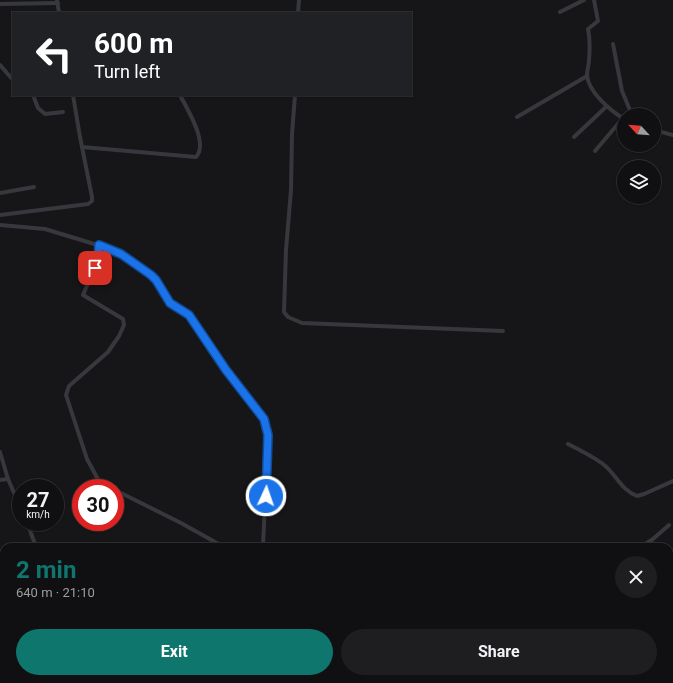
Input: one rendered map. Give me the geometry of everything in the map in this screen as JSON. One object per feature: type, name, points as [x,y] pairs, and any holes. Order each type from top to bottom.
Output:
[{"type":"street","points":[[298,12],[299,0]]},
{"type":"street","points":[[560,12],[584,0]]},
{"type":"street","points":[[594,0],[598,22],[588,29],[590,44],[587,76],[590,85],[599,98],[617,113]]},
{"type":"street","points":[[0,4],[58,2],[60,12]]},
{"type":"street","points":[[613,44],[622,91],[629,108]]},
{"type":"street","points":[[0,65],[12,79]]},
{"type":"street","points":[[517,117],[587,76]]},
{"type":"street","points":[[33,96],[38,108],[45,114],[63,112]]},
{"type":"street","points":[[0,215],[90,203],[92,198],[73,96]]},
{"type":"street","points":[[82,147],[196,157],[199,150],[198,132],[180,96]]},
{"type":"street","points":[[295,96],[284,304],[284,312],[288,317],[302,323],[503,331]]},
{"type":"street","points":[[574,137],[607,106]]},
{"type":"street","points":[[595,151],[617,126]]},
{"type":"street","points":[[661,132],[673,135]]},
{"type":"street","points":[[0,193],[34,187]]},
{"type":"street","points":[[0,225],[45,229],[99,245],[121,254],[151,275],[156,280],[170,303],[189,315],[226,370],[264,419],[268,435],[263,543]]},
{"type":"street","points":[[97,479],[87,459],[66,395],[68,386],[108,352],[124,325],[123,319],[83,295],[98,260],[99,245]]},
{"type":"street","points":[[568,444],[603,464],[613,473],[622,487],[637,496],[673,481]]},
{"type":"street","points":[[0,452],[12,488]]},
{"type":"street","points":[[0,480],[8,479]]},
{"type":"street","points":[[124,494],[217,543]]},
{"type":"street","points":[[646,543],[669,525]]},
{"type":"street","points":[[30,531],[35,543]]},
{"type":"route","points":[[95,268],[98,260],[99,245],[114,250],[151,275],[156,280],[166,299],[189,315],[212,351],[259,411],[267,426],[268,455],[266,496]]}]
